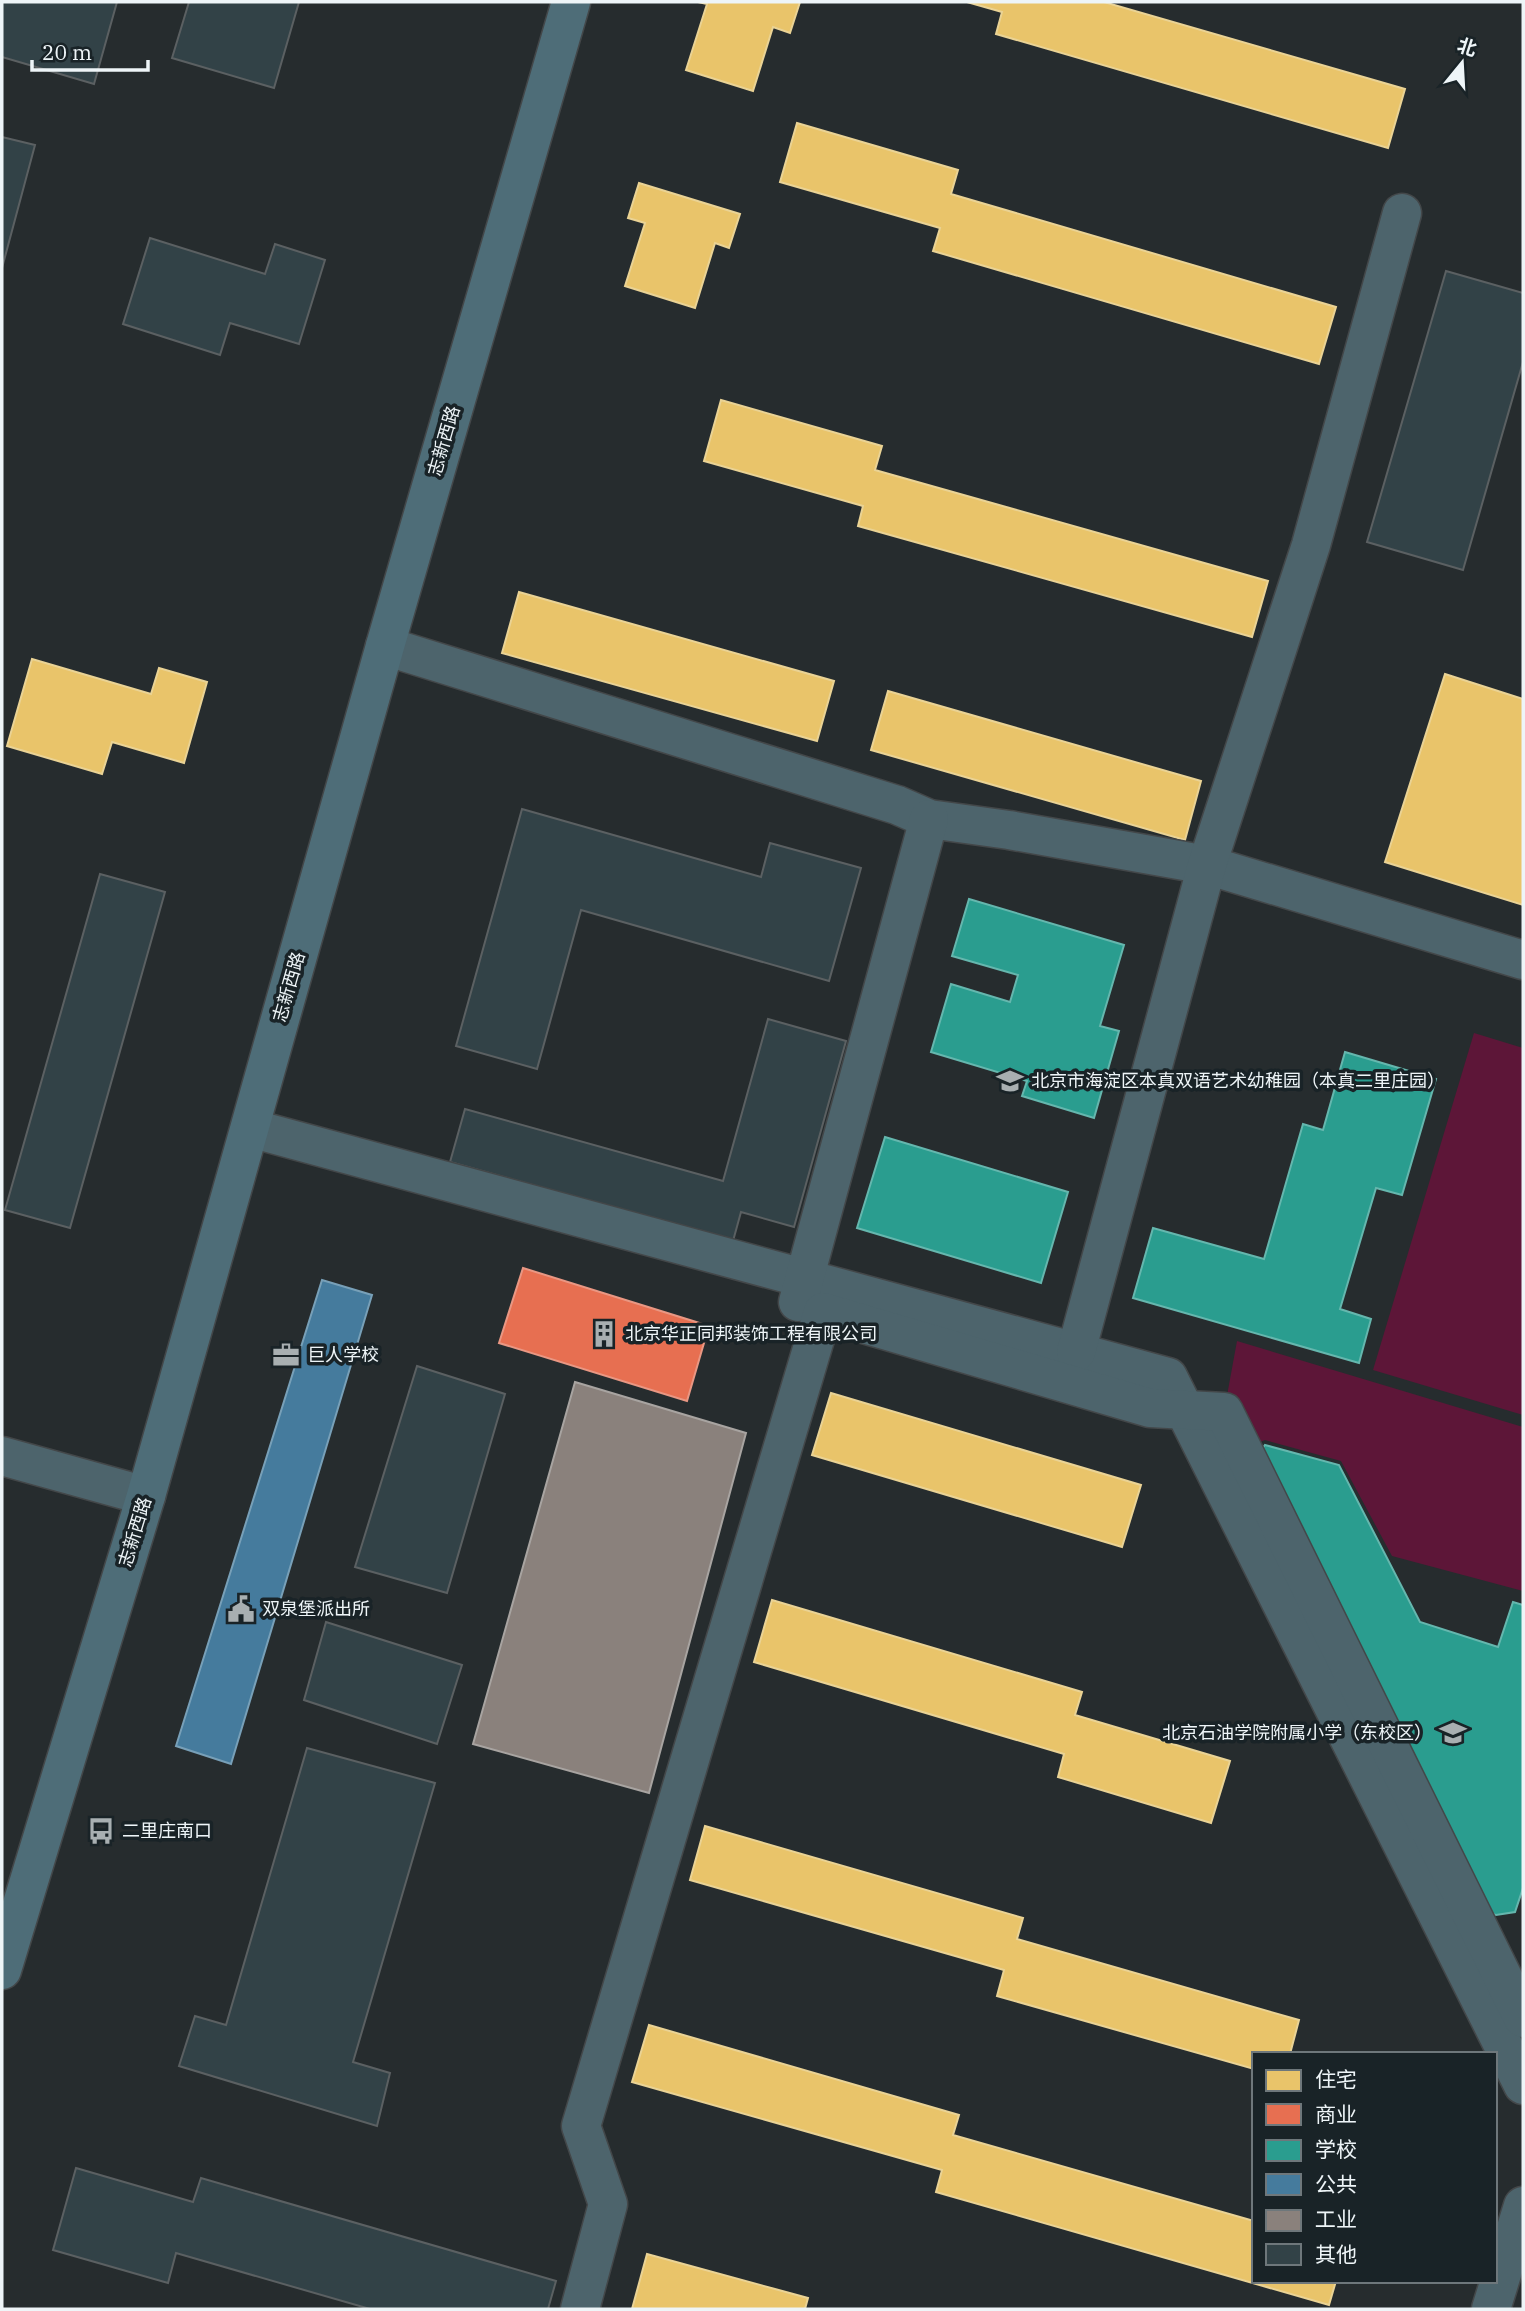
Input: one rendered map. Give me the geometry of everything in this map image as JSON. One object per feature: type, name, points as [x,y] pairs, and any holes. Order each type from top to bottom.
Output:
[{"type":"street","name":"志新西路","points":[[2,1970],[146,1496],[384,646],[571,2]]},
{"type":"street","points":[[1076,1352],[1207,865],[1311,545],[1402,213]]},
{"type":"street","points":[[384,646],[897,805],[929,819],[1009,830],[1207,865],[1523,960]]},
{"type":"street","points":[[621,1971],[929,819]]},
{"type":"street","points":[[250,1128],[1168,1377],[1523,2085]]},
{"type":"street","points":[[580,2309],[608,2204],[582,2126],[823,1312],[1150,1408],[1224,1412],[1523,2018]]},
{"type":"street","points":[[2,1456],[146,1496]]},
{"type":"street","points":[[1491,2309],[1523,2206]]},
{"type":"shaded area","points":[[1474,1033],[1523,1048],[1523,1415],[1373,1370]]},
{"type":"shaded area","points":[[1237,1341],[1523,1427],[1523,1591],[1392,1556],[1341,1461],[1265,1440],[1242,1449],[1224,1412]]},
{"type":"building: 住宅","points":[[698,2],[800,2],[790,33],[773,27],[753,91],[686,70],[707,4]]},
{"type":"building: 住宅","points":[[967,2],[1104,2],[1405,89],[1388,148],[996,34],[1002,12]]},
{"type":"building: 住宅","points":[[797,123],[958,170],[951,194],[1336,307],[1319,364],[933,251],[940,228],[780,182]]},
{"type":"building: 住宅","points":[[639,183],[740,214],[729,248],[715,243],[695,308],[625,286],[645,223],[628,218]]},
{"type":"building: 住宅","points":[[721,400],[882,446],[875,470],[1268,581],[1252,637],[858,526],[863,506],[704,461]]},
{"type":"building: 住宅","points":[[519,592],[834,681],[817,741],[502,653]]},
{"type":"building: 住宅","points":[[32,659],[151,694],[159,668],[207,682],[184,763],[112,742],[102,774],[7,746]]},
{"type":"building: 住宅","points":[[1445,674],[1523,699],[1523,905],[1385,862]]},
{"type":"building: 住宅","points":[[888,691],[1201,781],[1185,840],[871,750]]},
{"type":"building: 住宅","points":[[831,1393],[1141,1485],[1122,1547],[812,1455]]},
{"type":"building: 住宅","points":[[772,1600],[1082,1692],[1075,1715],[1230,1761],[1211,1823],[1058,1777],[1064,1754],[754,1662]]},
{"type":"building: 住宅","points":[[705,1826],[1023,1918],[1017,1939],[1299,2020],[1291,2052],[1252,2052],[1252,2068],[997,1996],[1004,1970],[690,1880]]},
{"type":"building: 住宅","points":[[649,2025],[959,2115],[953,2135],[1252,2220],[1252,2283],[936,2192],[942,2170],[632,2082]]},
{"type":"building: 住宅","points":[[647,2254],[808,2298],[805,2309],[632,2309]]},
{"type":"building: 住宅","points":[[1252,2283],[1335,2283],[1329,2305]]},
{"type":"building: 商业","name":"北京华正同邦装饰工程有限公司","points":[[523,1268],[709,1326],[687,1401],[499,1343]]},
{"type":"building: 学校","points":[[969,899],[1124,945],[1100,1026],[1119,1031],[1094,1118],[1022,1096],[1027,1081],[931,1052],[951,984],[1010,1002],[1018,975],[952,956]]},
{"type":"building: 学校","points":[[1345,1052],[1436,1079],[1402,1195],[1376,1188],[1340,1309],[1371,1319],[1359,1363],[1133,1298],[1153,1228],[1264,1259],[1303,1124],[1323,1130]]},
{"type":"building: 学校","points":[[885,1137],[1068,1192],[1041,1283],[857,1228]]},
{"type":"building: 学校","points":[[1265,1445],[1339,1465],[1420,1622],[1498,1647],[1513,1602],[1523,1605],[1523,1888],[1515,1912],[1496,1915],[1479,1910],[1252,1462]]},
{"type":"building: 公共","points":[[322,1280],[372,1295],[231,1764],[176,1746]]},
{"type":"building: 工业","points":[[575,1382],[746,1433],[649,1793],[473,1744]]},
{"type":"building: 其他","points":[[2,2],[117,2],[94,84],[2,57]]},
{"type":"building: 其他","points":[[189,2],[299,2],[274,88],[172,58]]},
{"type":"building: 其他","points":[[2,137],[35,145],[2,268]]},
{"type":"building: 其他","points":[[150,238],[265,274],[275,244],[325,260],[299,344],[230,323],[220,355],[123,324]]},
{"type":"building: 其他","points":[[1446,271],[1523,293],[1523,362],[1463,570],[1367,542]]},
{"type":"building: 其他","points":[[522,809],[761,877],[770,843],[861,868],[829,981],[581,910],[537,1069],[456,1046]]},
{"type":"building: 其他","points":[[100,874],[165,892],[70,1228],[5,1210]]},
{"type":"building: 其他","points":[[768,1019],[846,1041],[794,1227],[741,1212],[733,1241],[450,1162],[465,1109],[723,1181]]},
{"type":"building: 其他","points":[[417,1366],[505,1394],[447,1593],[355,1567]]},
{"type":"building: 其他","points":[[326,1622],[462,1665],[437,1744],[304,1700]]},
{"type":"building: 其他","points":[[307,1748],[435,1783],[353,2062],[390,2073],[377,2126],[179,2066],[195,2016],[226,2025]]},
{"type":"building: 其他","points":[[76,2168],[193,2202],[201,2178],[556,2281],[548,2309],[370,2309],[176,2253],[168,2283],[53,2250]]},
{"type":"place","name":"北京市海淀区本真双语艺术幼稚园（本真二里庄园）","points":[[1010,1081]]},
{"type":"place","name":"北京华正同邦装饰工程有限公司","points":[[604,1334]]},
{"type":"place","name":"巨人学校","points":[[286,1355]]},
{"type":"place","name":"双泉堡派出所","points":[[241,1609]]},
{"type":"place","name":"北京石油学院附属小学（东校区）","points":[[1453,1733]]},
{"type":"place","name":"二里庄南口","points":[[101,1831]]}]
